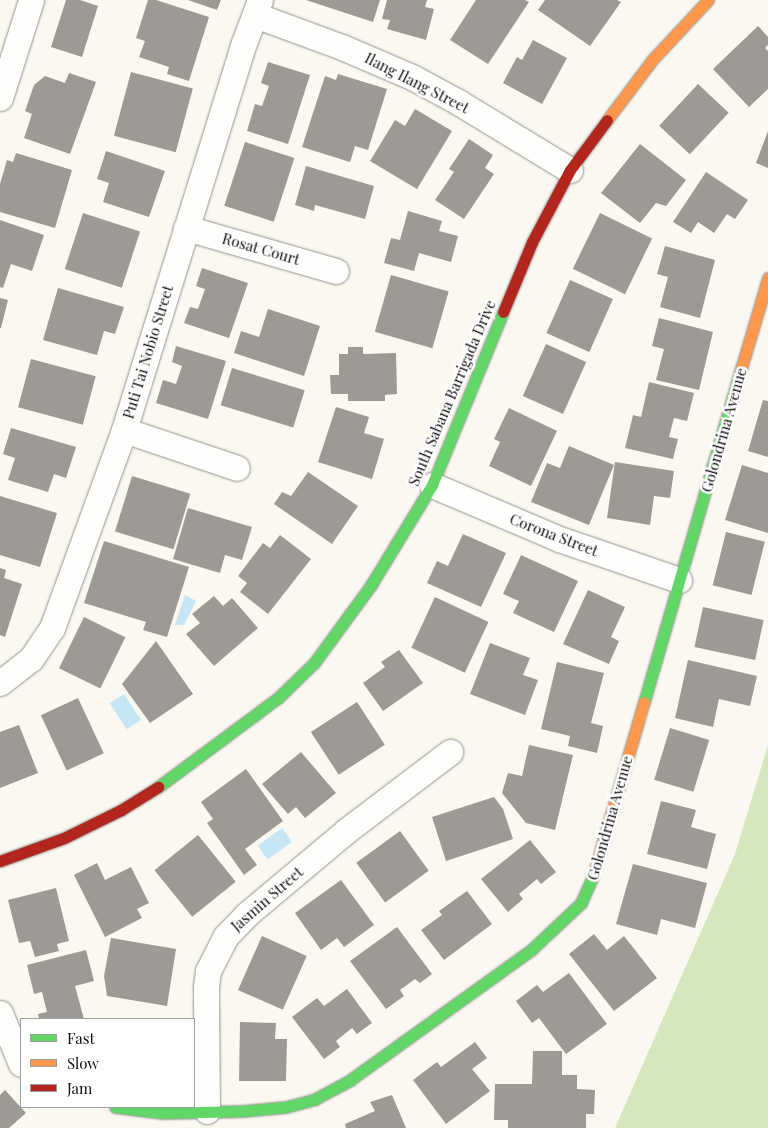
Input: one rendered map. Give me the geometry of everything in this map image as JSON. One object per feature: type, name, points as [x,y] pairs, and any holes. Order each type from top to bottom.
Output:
[{"type":"street","points":[[0,98],[30,0]]},
{"type":"street","name":"South Sabana Barrigada Drive","points":[[0,861],[64,838],[121,810],[169,780],[278,698],[314,663],[371,585],[432,485],[532,242],[570,170],[653,59],[708,0]]},
{"type":"street","name":"Ilang Ilang Street","points":[[257,8],[412,77],[458,102],[570,170]]},
{"type":"street","name":"Puti Tai Nobio Street","points":[[0,683],[31,659],[52,628],[124,430],[244,43],[257,8]]},
{"type":"street","name":"Rosat Court","points":[[186,228],[336,271]]},
{"type":"street","name":"Golondrina Avenue","points":[[123,1108],[163,1113],[207,1110],[242,1111],[286,1107],[322,1096],[350,1080],[531,950],[581,903],[591,884],[768,278]]},
{"type":"street","points":[[124,430],[237,468]]},
{"type":"street","name":"Corona Street","points":[[432,485],[559,539],[679,580]]},
{"type":"street","name":"Jasmin Street","points":[[207,1110],[206,987],[208,971],[226,936],[246,914],[346,831],[450,752]]},
{"type":"street","points":[[0,1012],[20,1062]]},
{"type":"green space","points":[[768,745],[768,1128],[615,1128],[735,854]]},
{"type":"water","points":[[185,595],[196,601],[184,625],[175,625]]},
{"type":"water","points":[[124,694],[141,720],[127,729],[110,703]]},
{"type":"water","points":[[282,828],[292,842],[268,859],[258,846]]},
{"type":"building","points":[[66,0],[80,0],[98,6],[82,57],[51,47]]},
{"type":"building","points":[[148,0],[156,0],[209,17],[189,81],[167,74],[169,67],[139,57],[145,41],[136,38]]},
{"type":"building","points":[[188,0],[221,0],[217,10]]},
{"type":"building","points":[[306,0],[380,0],[373,22]]},
{"type":"building","points":[[387,0],[427,0],[425,7],[434,9],[426,40],[387,29],[390,20],[382,19]]},
{"type":"building","points":[[476,0],[525,0],[529,2],[488,64],[450,40]]},
{"type":"building","points":[[545,0],[617,0],[621,2],[590,46],[538,10]]},
{"type":"building","points":[[758,26],[768,37],[768,45],[765,48],[768,51],[768,89],[749,107],[713,69]]},
{"type":"building","points":[[533,40],[567,58],[542,104],[503,83],[517,57],[522,60]]},
{"type":"building","points":[[268,62],[310,75],[288,144],[247,131],[255,104],[262,106],[269,86],[261,83]]},
{"type":"building","points":[[131,72],[193,89],[176,152],[114,136]]},
{"type":"building","points":[[69,73],[96,82],[70,154],[24,138],[32,114],[25,111],[34,85],[45,76],[65,83]]},
{"type":"building","points":[[338,74],[387,89],[368,150],[355,146],[350,162],[302,147],[325,76],[336,80]]},
{"type":"building","points":[[698,84],[729,113],[690,154],[659,126]]},
{"type":"building","points":[[415,109],[452,131],[417,189],[370,161],[395,120],[405,126]]},
{"type":"building","points":[[768,131],[768,168],[756,163]]},
{"type":"building","points":[[469,139],[493,155],[485,168],[494,174],[464,219],[435,200],[454,172],[449,169]]},
{"type":"building","points":[[245,142],[294,158],[274,222],[224,206]]},
{"type":"building","points":[[640,144],[686,180],[666,206],[656,203],[640,223],[601,193]]},
{"type":"building","points":[[106,151],[165,171],[149,217],[103,202],[109,183],[97,179]]},
{"type":"building","points":[[16,153],[72,170],[55,228],[0,212],[0,184],[7,160],[13,162]]},
{"type":"building","points":[[306,166],[374,186],[365,219],[315,205],[314,211],[295,205]]},
{"type":"building","points":[[706,172],[748,200],[735,219],[727,214],[714,233],[698,222],[691,233],[673,222]]},
{"type":"building","points":[[408,211],[442,221],[439,231],[458,236],[451,262],[419,253],[414,271],[384,263],[391,238],[400,240]]},
{"type":"building","points":[[83,213],[140,232],[122,288],[65,269]]},
{"type":"building","points":[[600,213],[652,238],[625,294],[573,269]]},
{"type":"building","points":[[0,220],[44,235],[32,271],[11,264],[3,288],[0,287]]},
{"type":"building","points":[[665,246],[715,260],[700,318],[660,307],[668,277],[657,274]]},
{"type":"building","points":[[202,268],[248,283],[229,338],[184,323],[190,307],[198,309],[205,289],[196,286]]},
{"type":"building","points":[[391,275],[449,292],[432,348],[375,332]]},
{"type":"building","points":[[570,280],[613,299],[589,352],[546,333]]},
{"type":"building","points":[[58,288],[124,307],[115,334],[104,331],[97,355],[43,340]]},
{"type":"building","points":[[0,298],[8,300],[1,328],[0,328]]},
{"type":"building","points":[[268,309],[320,326],[304,376],[234,353],[241,331],[259,337]]},
{"type":"building","points":[[659,318],[713,332],[699,390],[656,380],[664,349],[652,346]]},
{"type":"building","points":[[546,344],[586,362],[563,414],[523,396]]},
{"type":"building","points":[[176,346],[226,361],[208,419],[156,403],[163,380],[176,384],[182,366],[172,362]]},
{"type":"building","points":[[348,347],[363,347],[363,354],[396,353],[397,394],[385,395],[385,401],[348,401],[348,394],[331,394],[330,375],[339,375],[339,354],[348,354]]},
{"type":"building","points":[[31,359],[96,376],[83,425],[18,407]]},
{"type":"building","points":[[232,368],[305,390],[293,428],[221,405]]},
{"type":"building","points":[[649,382],[694,393],[687,421],[674,418],[669,437],[678,439],[673,459],[625,448],[633,415],[641,417]]},
{"type":"building","points":[[763,400],[768,401],[768,457],[748,451]]},
{"type":"building","points":[[336,407],[369,417],[364,433],[384,439],[372,479],[318,462]]},
{"type":"building","points":[[509,408],[557,431],[531,486],[489,466],[500,442],[494,439]]},
{"type":"building","points":[[11,428],[76,447],[66,478],[54,474],[48,492],[8,480],[15,458],[3,454]]},
{"type":"building","points":[[569,446],[614,465],[589,525],[531,502],[547,463],[560,468]]},
{"type":"building","points":[[615,462],[674,471],[670,498],[654,496],[650,525],[607,518]]},
{"type":"building","points":[[742,465],[768,473],[768,533],[725,520]]},
{"type":"building","points":[[308,472],[358,506],[332,544],[274,504],[282,492],[291,496]]},
{"type":"building","points":[[132,476],[190,494],[173,549],[115,531]]},
{"type":"building","points":[[0,496],[57,513],[40,567],[0,555]]},
{"type":"building","points":[[188,508],[252,527],[242,560],[225,555],[220,573],[173,559]]},
{"type":"building","points":[[726,532],[765,542],[752,595],[713,585]]},
{"type":"building","points":[[463,534],[506,553],[481,607],[427,583],[437,561],[448,566]]},
{"type":"building","points":[[280,535],[311,559],[268,614],[240,592],[247,583],[238,576],[263,543],[270,548]]},
{"type":"building","points":[[104,541],[189,567],[167,637],[143,630],[146,622],[84,603]]},
{"type":"building","points":[[521,555],[578,581],[554,632],[513,613],[519,601],[503,594]]},
{"type":"building","points":[[0,568],[6,570],[4,578],[22,584],[5,637],[0,635]]},
{"type":"building","points":[[588,590],[625,607],[611,637],[619,641],[609,664],[563,644]]},
{"type":"building","points":[[214,596],[223,606],[232,598],[258,628],[214,666],[186,634],[200,623],[192,614]]},
{"type":"building","points":[[435,597],[488,622],[465,673],[411,648]]},
{"type":"building","points":[[703,607],[764,620],[755,660],[694,647]]},
{"type":"building","points":[[84,617],[125,637],[100,688],[59,668]]},
{"type":"building","points":[[156,641],[193,694],[150,723],[122,684]]},
{"type":"building","points":[[490,643],[530,658],[523,675],[538,680],[525,715],[470,694]]},
{"type":"building","points":[[399,650],[423,683],[383,711],[363,683],[385,667],[381,662]]},
{"type":"building","points":[[688,660],[757,676],[750,706],[719,699],[713,727],[675,718]]},
{"type":"building","points":[[557,662],[604,673],[591,723],[603,726],[597,753],[568,746],[570,736],[541,729]]},
{"type":"building","points":[[78,698],[104,753],[67,771],[41,715]]},
{"type":"building","points":[[357,702],[385,745],[339,775],[311,732]]},
{"type":"building","points":[[19,725],[38,773],[0,788],[0,732]]},
{"type":"building","points":[[670,728],[709,740],[693,792],[654,780]]},
{"type":"building","points":[[529,745],[573,755],[555,830],[526,823],[502,793],[508,773],[522,776]]},
{"type":"building","points":[[301,752],[336,793],[305,818],[296,807],[288,814],[262,784]]},
{"type":"building","points":[[246,769],[283,821],[245,849],[257,865],[244,875],[207,823],[213,819],[201,802]]},
{"type":"building","points":[[494,797],[503,809],[513,839],[446,861],[432,817]]},
{"type":"building","points":[[661,801],[696,810],[691,827],[716,834],[707,869],[647,854]]},
{"type":"building","points":[[400,831],[429,871],[385,902],[356,863]]},
{"type":"building","points":[[198,835],[236,882],[192,917],[154,870]]},
{"type":"building","points":[[530,840],[556,872],[541,884],[537,879],[519,894],[523,899],[508,912],[481,879]]},
{"type":"building","points":[[97,863],[105,880],[131,867],[149,903],[137,909],[142,918],[105,937],[74,875]]},
{"type":"building","points":[[633,864],[707,883],[695,928],[661,919],[657,935],[616,924]]},
{"type":"building","points":[[341,880],[374,925],[344,947],[337,938],[321,950],[295,913]]},
{"type":"building","points":[[56,888],[69,941],[57,944],[59,951],[35,957],[30,941],[19,943],[8,900]]},
{"type":"building","points":[[467,891],[492,924],[444,960],[421,930],[442,915],[439,911]]},
{"type":"building","points":[[397,927],[432,974],[420,983],[415,979],[400,990],[404,996],[386,1009],[350,961]]},
{"type":"building","points":[[594,934],[607,950],[624,936],[657,978],[614,1011],[569,954]]},
{"type":"building","points":[[262,936],[307,956],[283,1010],[238,990]]},
{"type":"building","points":[[111,938],[176,949],[167,1006],[107,996],[104,976]]},
{"type":"building","points":[[86,950],[94,981],[75,986],[84,1018],[39,1018],[38,1014],[47,1012],[42,992],[34,994],[27,965]]},
{"type":"building","points":[[569,973],[607,1024],[566,1054],[539,1018],[532,1023],[516,1001],[537,985],[543,992]]},
{"type":"building","points":[[347,989],[372,1023],[357,1034],[352,1028],[336,1041],[340,1047],[324,1059],[292,1017],[317,998],[324,1006]]},
{"type":"building","points":[[240,1022],[276,1023],[275,1039],[287,1039],[286,1081],[239,1081]]},
{"type":"building","points":[[475,1042],[487,1058],[472,1069],[490,1091],[446,1124],[413,1080],[437,1062],[441,1067]]},
{"type":"building","points":[[533,1051],[562,1051],[562,1075],[577,1075],[577,1089],[595,1090],[594,1114],[586,1114],[586,1128],[508,1128],[508,1120],[494,1120],[495,1084],[532,1084]]},
{"type":"building","points":[[5,1090],[26,1113],[9,1128],[0,1128],[0,1095]]},
{"type":"building","points":[[392,1095],[406,1128],[346,1128],[345,1124],[375,1111],[370,1102]]},
{"type":"traffic: fast","points":[[158,787],[278,698],[314,663],[371,585],[432,485],[503,312]]},
{"type":"traffic: fast","points":[[644,702],[741,369]]},
{"type":"traffic: fast","points":[[123,1108],[163,1113],[242,1111],[286,1107],[315,1099],[350,1080],[531,950],[581,903],[593,876]]},
{"type":"traffic: slow","points":[[607,120],[653,59],[708,0]]},
{"type":"traffic: slow","points":[[741,369],[768,278]]},
{"type":"traffic: slow","points":[[593,876],[644,702]]},
{"type":"traffic: jam","points":[[503,312],[532,242],[570,170],[607,120]]},
{"type":"traffic: jam","points":[[0,861],[64,838],[121,810],[158,787]]}]
